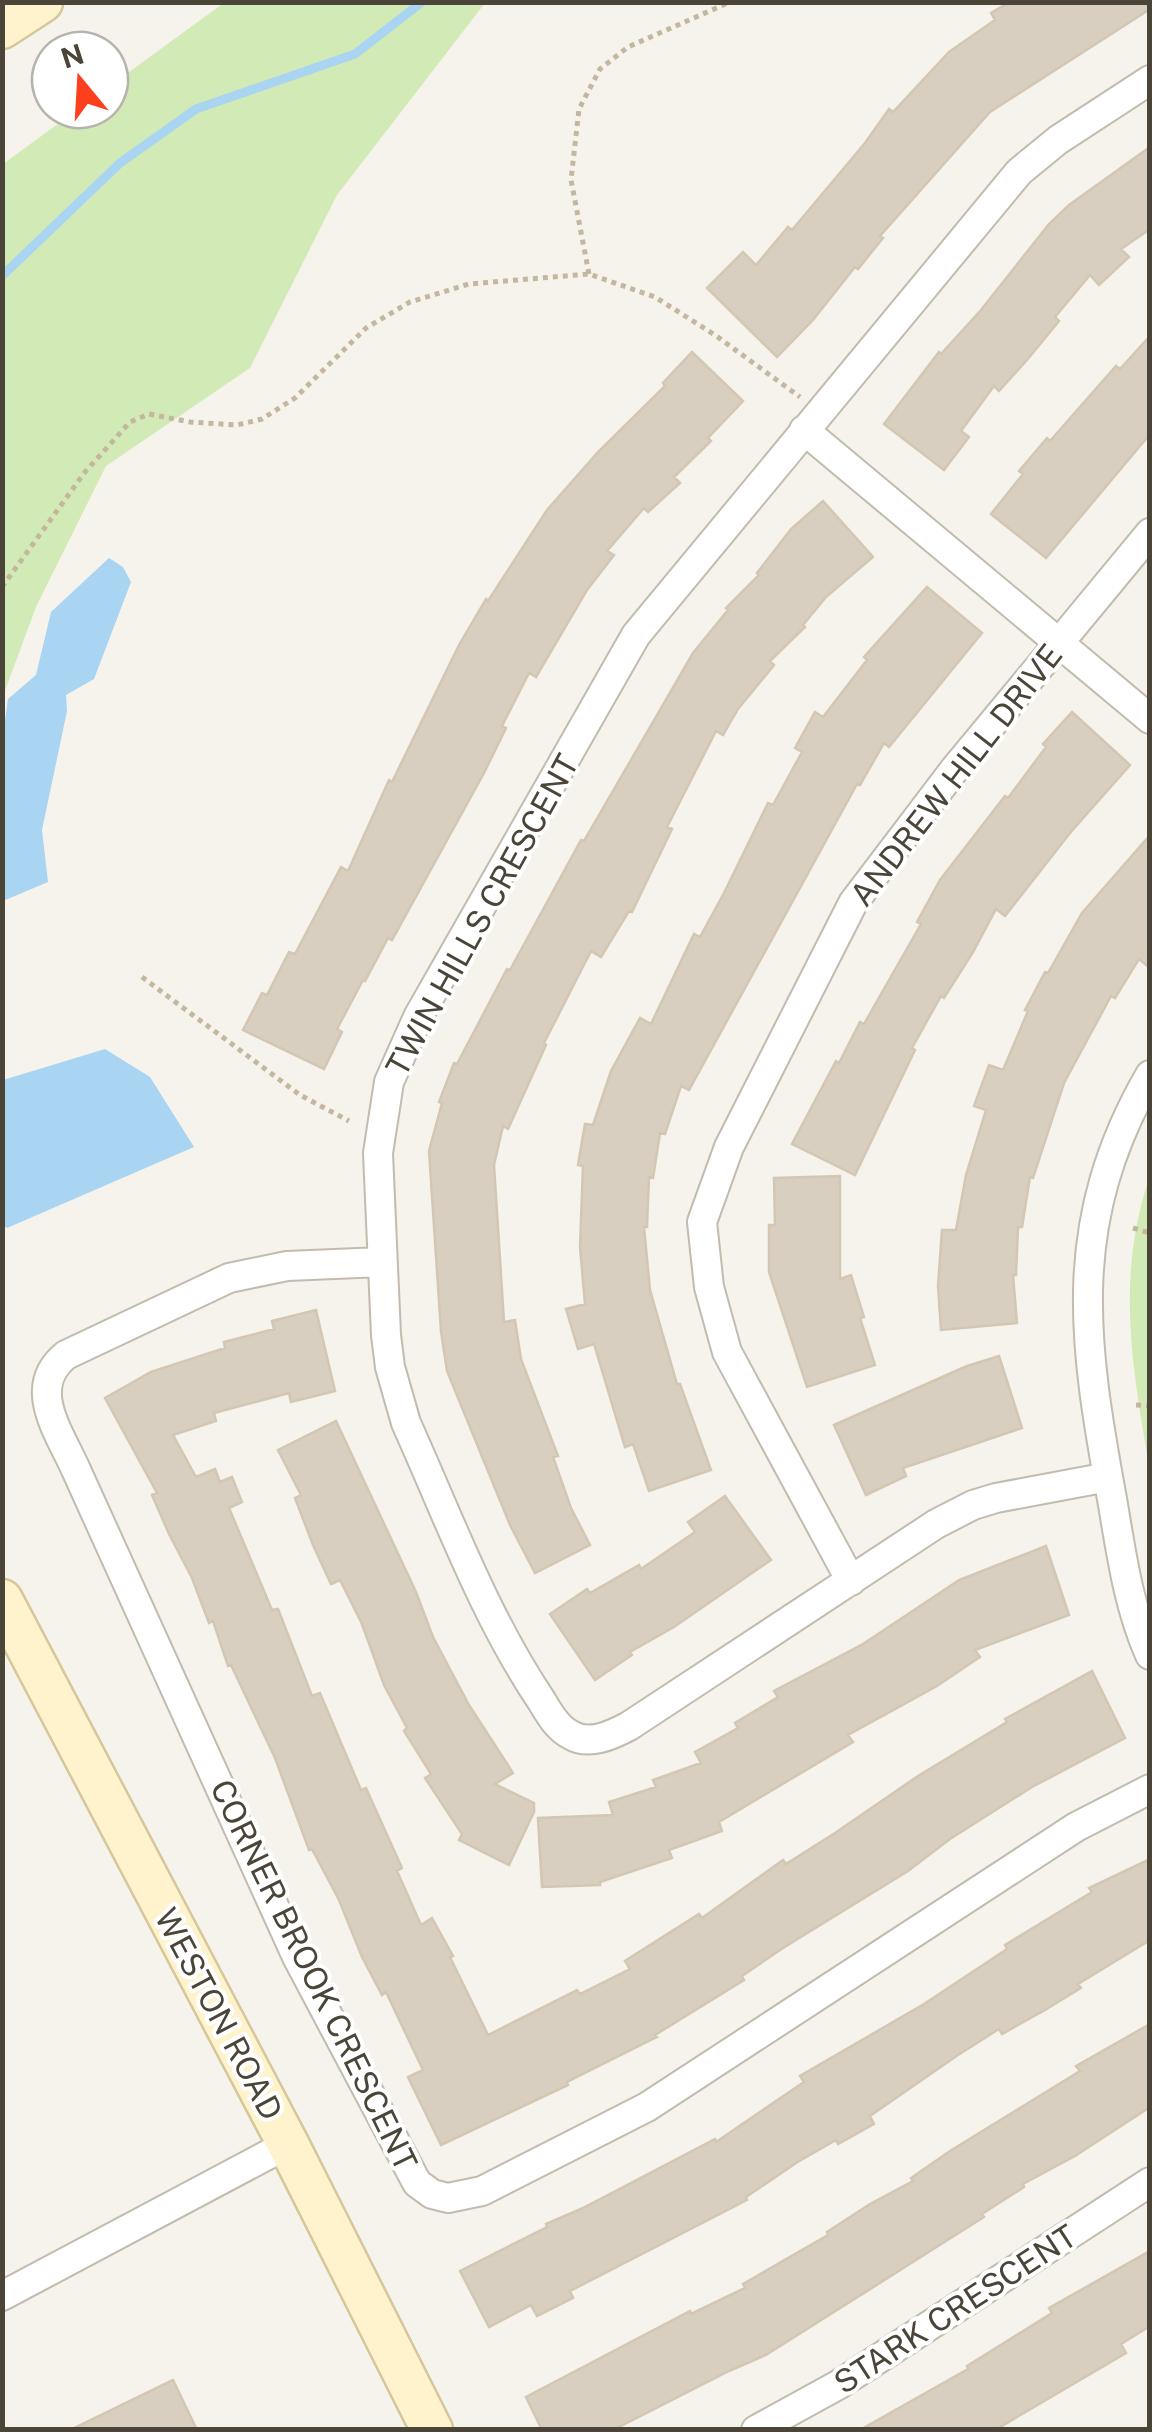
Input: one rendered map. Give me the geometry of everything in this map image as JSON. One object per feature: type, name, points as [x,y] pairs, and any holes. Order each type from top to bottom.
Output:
[{"type":"main road","points":[[2,28],[42,2]]},
{"type":"main road","name":"WESTON ROAD","points":[[2,1600],[288,2144],[432,2430]]},
{"type":"street","name":"TWIN HILLS CRESCENT","points":[[1108,1477],[973,1505],[900,1545],[629,1726],[611,1736],[573,1738],[557,1724],[510,1652],[406,1423],[390,1367],[378,1152],[389,1082],[418,1018],[636,635],[1019,172],[1058,140],[1150,80]]},
{"type":"street","points":[[804,430],[1150,719]]},
{"type":"street","name":"ANDREW HILL DRIVE","points":[[851,1580],[727,1352],[709,1286],[702,1222],[729,1147],[853,903],[954,770],[1150,533]]},
{"type":"street","points":[[1150,1075],[1109,1166],[1089,1258],[1086,1321],[1129,1590],[1150,1655]]},
{"type":"street","name":"CORNER BROOK CRESCENT","points":[[382,1262],[287,1266],[229,1278],[66,1354],[46,1376],[44,1387],[70,1456],[298,1956],[416,2183],[432,2194],[448,2198],[482,2191],[647,2106],[1076,1827],[1150,1789]]},
{"type":"street","points":[[2,2296],[288,2144]]},
{"type":"street","name":"STARK CRESCENT","points":[[756,2430],[838,2386],[1150,2182]]},
{"type":"path","points":[[589,274],[570,180],[580,109],[600,69],[628,47],[730,2]]},
{"type":"path","points":[[2,587],[85,472],[130,422],[149,414],[237,425],[262,418],[296,398],[366,328],[410,302],[469,284],[589,274],[655,298],[805,401]]},
{"type":"path","points":[[142,977],[300,1095],[349,1120]]},
{"type":"path","points":[[1132,1228],[1150,1234]]},
{"type":"path","points":[[1136,1404],[1150,1406]]},
{"type":"green space","points":[[225,2],[485,3],[337,195],[250,368],[106,466],[36,607],[3,696],[3,164],[50,130],[130,130],[130,71]]},
{"type":"green space","points":[[1149,1178],[1149,1466],[1133,1357],[1130,1287],[1139,1215]]},
{"type":"water","points":[[109,558],[123,567],[131,582],[94,679],[66,695],[67,711],[42,830],[48,882],[3,901],[2,741],[8,699],[36,675],[51,612]]},
{"type":"water","points":[[105,1049],[150,1077],[194,1147],[7,1228],[2,1224],[3,1080]]},
{"type":"building","points":[[1010,2],[1150,2],[1150,9],[990,112],[880,236],[883,238],[858,269],[855,267],[777,357],[707,288],[743,252],[756,265],[788,227],[792,230],[889,109],[893,112],[949,52],[995,20],[991,13]]},
{"type":"building","points":[[1150,147],[1150,229],[1121,249],[1129,257],[1099,285],[1090,275],[1055,317],[1059,321],[1027,360],[999,391],[994,386],[961,431],[969,437],[944,470],[884,424],[939,352],[981,310],[1049,224]]},
{"type":"building","points":[[1150,336],[1150,434],[1046,558],[991,514],[1047,438],[1050,441],[1116,366],[1120,369]]},
{"type":"building","points":[[692,352],[743,401],[708,438],[711,441],[674,477],[680,483],[648,512],[644,508],[607,551],[614,555],[587,590],[536,677],[529,673],[484,773],[392,940],[388,938],[337,1029],[342,1032],[324,1069],[243,1030],[289,952],[295,954],[341,867],[348,871],[389,780],[392,782],[486,599],[547,510],[598,452],[665,386],[663,383]]},
{"type":"building","points":[[823,501],[873,557],[826,597],[805,627],[770,661],[774,665],[738,709],[723,735],[716,731],[667,827],[672,829],[632,912],[629,911],[601,957],[591,951],[544,1043],[508,1129],[503,1126],[494,1165],[504,1322],[515,1320],[521,1359],[558,1456],[553,1457],[571,1508],[590,1545],[535,1573],[510,1525],[447,1371],[429,1151],[442,1103],[439,1102],[454,1063],[457,1064],[507,969],[510,970],[581,840],[584,841],[693,653],[726,608],[759,575],[791,529]]},
{"type":"building","points":[[927,587],[982,633],[889,747],[884,743],[860,785],[857,784],[689,1090],[681,1086],[665,1134],[660,1133],[653,1178],[649,1177],[644,1227],[650,1290],[677,1384],[711,1470],[649,1491],[633,1444],[625,1447],[594,1344],[578,1349],[566,1309],[585,1304],[580,1247],[583,1166],[578,1165],[585,1124],[593,1125],[611,1071],[640,1018],[651,1024],[694,934],[700,937],[768,803],[773,805],[802,752],[795,748],[815,712],[823,717],[867,660],[864,657]]},
{"type":"building","points":[[1072,712],[1130,765],[1005,916],[996,909],[912,1048],[915,1050],[855,1175],[792,1144],[836,1061],[839,1063],[860,1022],[864,1024],[921,924],[917,922],[940,880],[1005,796],[1008,798],[1046,747],[1043,744]]},
{"type":"building","points":[[1150,835],[1150,968],[1139,959],[1115,998],[1111,996],[1064,1083],[1033,1178],[1030,1177],[1022,1227],[1018,1227],[1013,1275],[1017,1323],[941,1330],[938,1286],[942,1230],[956,1230],[966,1175],[986,1110],[974,1106],[989,1065],[1003,1070],[1028,1011],[1025,1010],[1045,972],[1048,973],[1082,913]]},
{"type":"building","points":[[840,1176],[840,1279],[851,1275],[875,1365],[807,1387],[769,1272],[769,1225],[775,1225],[774,1178]]},
{"type":"building","points":[[316,1310],[335,1391],[291,1402],[289,1393],[214,1413],[216,1421],[173,1435],[196,1477],[215,1469],[220,1482],[232,1477],[242,1502],[229,1508],[272,1610],[278,1609],[312,1696],[320,1693],[361,1790],[366,1788],[402,1868],[397,1871],[421,1925],[432,1918],[488,2035],[577,1990],[580,1994],[630,1969],[625,1961],[699,1914],[702,1918],[783,1860],[786,1864],[835,1833],[1007,1722],[1005,1719],[1092,1671],[1125,1738],[1032,1787],[950,1839],[908,1871],[783,1948],[742,1976],[744,1980],[657,2037],[567,2082],[568,2085],[441,2145],[408,2077],[423,2070],[386,1992],[382,1995],[362,1957],[339,1900],[312,1849],[309,1850],[275,1758],[231,1665],[228,1666],[213,1621],[209,1623],[152,1495],[157,1493],[105,1398],[151,1372],[225,1348],[224,1342],[274,1329],[272,1321]]},
{"type":"building","points":[[999,1356],[1022,1428],[903,1468],[906,1476],[866,1495],[834,1425],[967,1366]]},
{"type":"building","points":[[336,1421],[433,1637],[469,1705],[513,1773],[495,1784],[534,1803],[534,1812],[509,1865],[459,1840],[462,1834],[425,1778],[431,1774],[404,1731],[407,1728],[384,1685],[362,1624],[340,1580],[331,1584],[313,1545],[295,1498],[301,1495],[278,1450]]},
{"type":"building","points":[[725,1496],[771,1560],[674,1627],[630,1652],[632,1655],[595,1680],[550,1614],[587,1589],[590,1593],[639,1565],[641,1569],[695,1532],[688,1522]]},
{"type":"building","points":[[1046,1546],[1069,1615],[975,1650],[980,1657],[937,1686],[848,1735],[853,1742],[719,1822],[722,1831],[669,1850],[672,1858],[600,1885],[542,1887],[538,1818],[613,1815],[609,1802],[656,1787],[653,1780],[701,1763],[695,1752],[738,1728],[735,1723],[778,1697],[774,1691],[863,1644],[959,1580]]},
{"type":"building","points":[[1150,1859],[1150,1940],[1078,1984],[1081,1988],[1045,2010],[1002,2034],[999,2029],[958,2055],[870,2116],[874,2124],[796,2163],[747,2200],[570,2291],[573,2298],[537,2316],[531,2305],[489,2327],[460,2271],[547,2227],[546,2224],[715,2139],[716,2142],[804,2082],[800,2076],[924,2004],[1007,1949],[1005,1945],[1092,1892],[1089,1888]]},
{"type":"building","points":[[1150,2024],[1150,2107],[1075,2156],[1023,2184],[1024,2187],[982,2214],[984,2217],[766,2355],[613,2430],[542,2430],[526,2397],[690,2311],[691,2314],[745,2288],[743,2284],[828,2235],[827,2232],[870,2204],[913,2181],[911,2178],[950,2151],[1080,2071],[1076,2066]]},
{"type":"building","points":[[1150,2251],[1150,2326],[1121,2344],[1126,2353],[995,2430],[860,2430],[968,2369],[967,2366],[1052,2313],[1049,2308]]},
{"type":"building","points":[[173,2380],[197,2430],[70,2430]]},
{"type":"waterway","points":[[2,276],[120,163],[196,109],[355,54],[422,2]]}]
